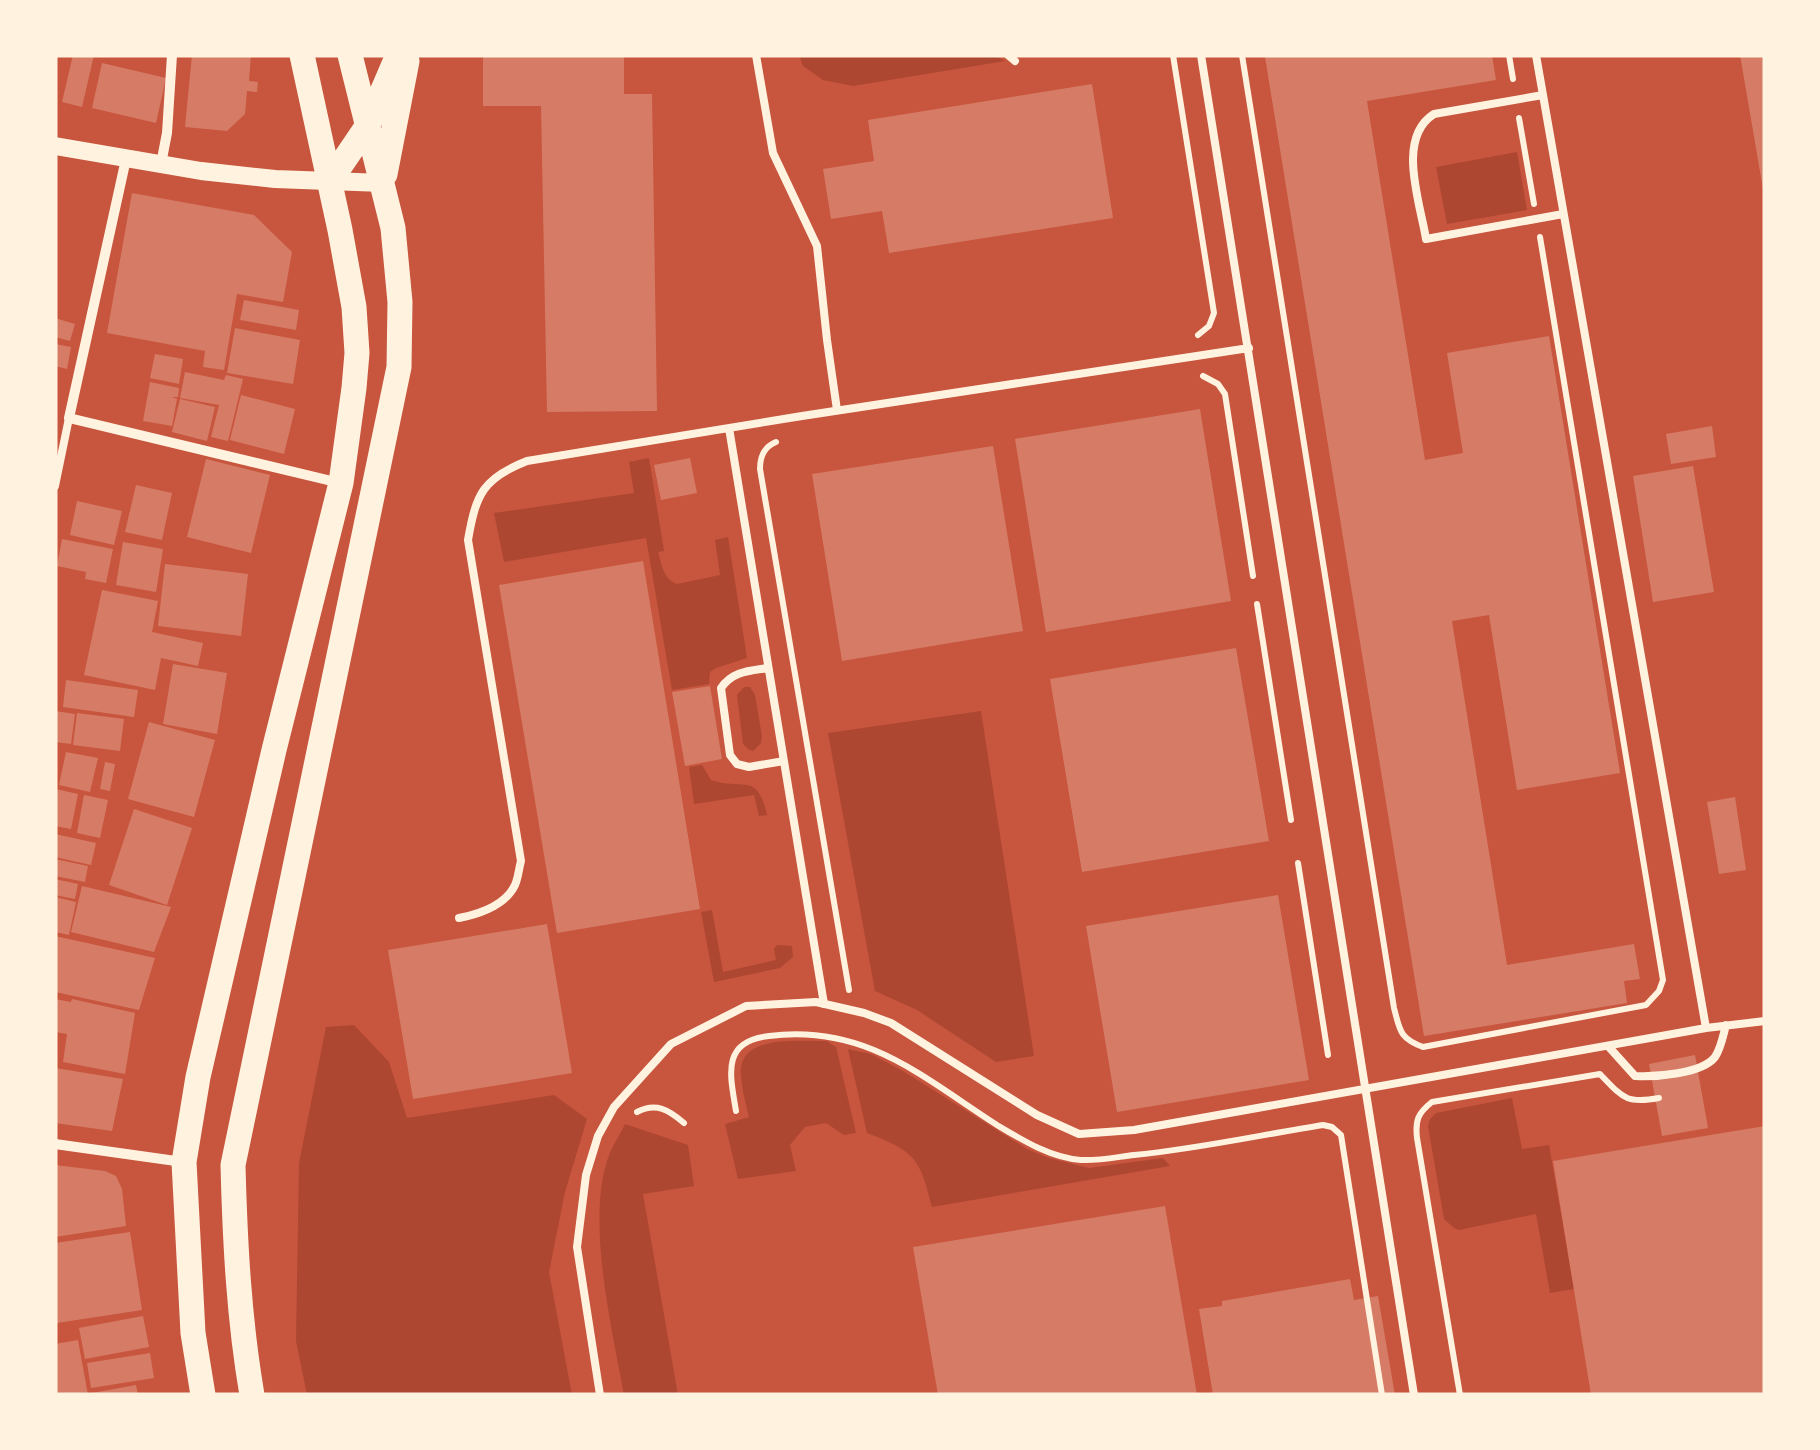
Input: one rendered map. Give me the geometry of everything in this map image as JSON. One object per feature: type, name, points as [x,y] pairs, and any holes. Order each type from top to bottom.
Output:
[{"type":"main road","points":[[203,1395],[193,1333],[184,1162],[202,1058],[341,483],[357,352],[354,307],[302,55]]},
{"type":"main road","points":[[252,1395],[236,1257],[232,1165],[400,367],[393,228],[350,55]]},
{"type":"main road","points":[[361,55],[371,71],[381,73],[400,59]]},
{"type":"main road","points":[[330,182],[368,124],[400,59]]},
{"type":"main road","points":[[383,184],[400,59]]},
{"type":"street","points":[[161,164],[168,126],[172,55]]},
{"type":"street","points":[[55,146],[275,178],[383,184]]},
{"type":"street","points":[[126,159],[69,418],[341,483]]},
{"type":"street","points":[[55,1144],[184,1162]]},
{"type":"lane","points":[[756,55],[773,153],[817,246],[837,410]]},
{"type":"lane","points":[[1201,55],[1414,1395]]},
{"type":"lane","points":[[1536,55],[1706,1028]]},
{"type":"lane","points":[[1543,94],[1434,114],[1425,120],[1418,129],[1412,153],[1426,239],[1564,214]]},
{"type":"lane","points":[[459,918],[482,913],[501,900],[515,886],[521,861],[468,540],[474,510],[484,488],[504,470],[527,461],[837,410],[1249,348]]},
{"type":"lane","points":[[55,486],[69,418]]},
{"type":"lane","points":[[729,428],[824,1004]]},
{"type":"lane","points":[[768,668],[736,674],[720,688],[730,755],[749,768],[784,762]]},
{"type":"lane","points":[[600,1395],[576,1247],[586,1175],[598,1136],[614,1107],[672,1044],[746,1006],[816,1002],[892,1023],[1037,1115],[1079,1134],[1134,1130],[1706,1028],[1765,1021]]},
{"type":"lane","points":[[1608,1046],[1635,1076],[1651,1077],[1700,1068],[1711,1062],[1718,1053],[1726,1025]]},
{"type":"path","points":[[1173,55],[1214,313],[1209,326],[1194,339]]},
{"type":"path","points":[[1242,55],[1394,1008],[1408,1042],[1422,1047],[1646,1005],[1663,980],[1539,230]]},
{"type":"path","points":[[1509,55],[1513,80]]},
{"type":"path","points":[[1519,116],[1535,206]]},
{"type":"path","points":[[1191,375],[1204,376],[1218,384],[1225,394],[1253,576]]},
{"type":"path","points":[[789,439],[766,448],[760,469],[849,991]]},
{"type":"path","points":[[1257,604],[1291,820]]},
{"type":"path","points":[[1298,863],[1328,1055]]},
{"type":"path","points":[[736,1111],[730,1076],[738,1048],[747,1040],[795,1032],[844,1038],[886,1054],[1020,1139],[1082,1160],[1157,1153],[1323,1124],[1332,1127],[1341,1135],[1382,1395]]},
{"type":"path","points":[[1460,1395],[1416,1138],[1415,1122],[1422,1110],[1432,1102],[1600,1074],[1619,1094],[1636,1102],[1673,1096]]},
{"type":"path","points":[[628,1118],[653,1106],[669,1110],[684,1123]]},
{"type":"shaded area","points":[[799,55],[994,55],[1005,61],[853,86],[823,80],[803,66]]},
{"type":"shaded area","points":[[1517,152],[1527,210],[1447,224],[1436,167]]},
{"type":"shaded area","points":[[649,458],[664,551],[658,552],[669,579],[677,584],[720,575],[715,540],[728,537],[747,658],[710,672],[709,684],[672,690],[646,538],[504,562],[494,513],[634,493],[629,462]]},
{"type":"shaded area","points":[[744,687],[750,687],[755,695],[762,736],[753,751],[743,744],[737,695]]},
{"type":"shaded area","points":[[981,711],[1034,1056],[996,1062],[917,1010],[875,991],[828,733]]},
{"type":"shaded area","points":[[702,765],[711,780],[754,787],[767,815],[759,816],[754,795],[694,804],[689,767]]},
{"type":"shaded area","points":[[712,910],[723,972],[776,960],[777,945],[792,946],[793,957],[780,968],[714,982],[701,912]]},
{"type":"shaded area","points":[[354,1025],[389,1062],[407,1118],[554,1095],[587,1119],[565,1192],[549,1272],[572,1395],[307,1395],[296,1341],[299,1163],[326,1027]]},
{"type":"shaded area","points":[[786,1041],[827,1041],[836,1047],[856,1133],[844,1135],[826,1123],[805,1127],[790,1145],[796,1171],[738,1179],[725,1124],[749,1117],[742,1062],[759,1046]]},
{"type":"shaded area","points":[[848,1049],[871,1054],[903,1071],[1027,1149],[1049,1158],[1089,1168],[1163,1158],[1170,1166],[932,1207],[913,1158],[867,1133]]},
{"type":"shaded area","points":[[1512,1098],[1522,1149],[1549,1145],[1574,1289],[1550,1293],[1536,1214],[1459,1230],[1444,1219],[1430,1119],[1436,1113]]},
{"type":"shaded area","points":[[625,1124],[688,1145],[694,1186],[643,1194],[678,1395],[624,1395],[603,1275],[600,1213],[608,1158]]},
{"type":"building","points":[[73,55],[94,55],[82,107],[62,102]]},
{"type":"building","points":[[192,55],[251,55],[249,81],[258,82],[257,92],[247,91],[245,114],[227,131],[185,127]]},
{"type":"building","points":[[483,55],[624,55],[624,94],[652,94],[657,411],[547,412],[541,106],[483,106]]},
{"type":"building","points":[[1492,55],[1496,80],[1367,101],[1425,460],[1463,453],[1447,353],[1549,336],[1620,773],[1517,790],[1489,615],[1452,621],[1507,965],[1634,944],[1640,979],[1624,981],[1627,1003],[1424,1036],[1265,57]]},
{"type":"building","points":[[1740,55],[1765,55],[1765,189],[1763,189]]},
{"type":"building","points":[[102,63],[166,78],[156,123],[92,108]]},
{"type":"building","points":[[1092,84],[1113,218],[889,253],[882,211],[831,219],[823,169],[874,161],[868,120]]},
{"type":"building","points":[[132,193],[254,215],[292,252],[283,302],[237,294],[224,370],[203,367],[205,351],[107,333]]},
{"type":"building","points":[[244,300],[299,310],[296,330],[240,320]]},
{"type":"building","points":[[55,318],[75,324],[70,341],[55,337]]},
{"type":"building","points":[[235,328],[300,340],[293,384],[227,373]]},
{"type":"building","points":[[55,344],[71,347],[67,369],[55,366]]},
{"type":"building","points":[[155,354],[183,359],[179,384],[150,378]]},
{"type":"building","points":[[185,372],[224,380],[226,375],[243,379],[228,441],[211,437],[219,405],[180,398]]},
{"type":"building","points":[[150,382],[179,388],[178,397],[172,397],[177,399],[172,426],[143,421]]},
{"type":"building","points":[[241,395],[295,409],[284,454],[230,440]]},
{"type":"building","points":[[180,399],[215,407],[207,441],[172,432]]},
{"type":"building","points":[[1200,409],[1231,601],[1046,632],[1015,439]]},
{"type":"building","points":[[1712,426],[1716,457],[1671,464],[1666,434]]},
{"type":"building","points":[[993,446],[1023,631],[842,661],[812,474]]},
{"type":"building","points":[[690,458],[697,493],[661,500],[654,465]]},
{"type":"building","points":[[206,459],[270,475],[251,553],[187,537]]},
{"type":"building","points":[[1693,466],[1714,592],[1653,602],[1633,476]]},
{"type":"building","points":[[136,485],[172,493],[162,540],[125,532]]},
{"type":"building","points":[[77,501],[122,511],[114,545],[70,535]]},
{"type":"building","points":[[62,539],[113,549],[106,583],[85,579],[86,572],[57,566]]},
{"type":"building","points":[[123,542],[163,549],[156,592],[116,585]]},
{"type":"building","points":[[643,561],[700,909],[557,933],[499,585]]},
{"type":"building","points":[[165,564],[248,574],[241,636],[158,626]]},
{"type":"building","points":[[102,590],[158,601],[152,632],[203,643],[198,666],[161,658],[155,690],[84,675]]},
{"type":"building","points":[[1236,648],[1269,841],[1082,872],[1050,679]]},
{"type":"building","points":[[173,664],[227,673],[217,734],[163,724]]},
{"type":"building","points":[[66,680],[138,690],[134,717],[63,707]]},
{"type":"building","points":[[710,686],[722,759],[685,766],[672,692]]},
{"type":"building","points":[[55,711],[75,714],[71,744],[55,742]]},
{"type":"building","points":[[77,713],[124,719],[120,751],[73,745]]},
{"type":"building","points":[[149,722],[215,740],[194,817],[128,799]]},
{"type":"building","points":[[66,752],[98,758],[90,792],[59,785]]},
{"type":"building","points":[[105,762],[115,764],[110,791],[100,789]]},
{"type":"building","points":[[56,789],[78,794],[71,829],[55,826]]},
{"type":"building","points":[[84,795],[108,800],[100,838],[77,833]]},
{"type":"building","points":[[1735,797],[1746,870],[1719,874],[1707,802]]},
{"type":"building","points":[[134,809],[192,828],[167,905],[109,885]]},
{"type":"building","points":[[55,834],[96,843],[91,865],[55,857]]},
{"type":"building","points":[[55,859],[88,866],[85,882],[55,876]]},
{"type":"building","points":[[55,879],[78,884],[75,899],[55,895]]},
{"type":"building","points":[[82,886],[171,907],[154,952],[71,932]]},
{"type":"building","points":[[1278,895],[1309,1080],[1117,1112],[1086,926]]},
{"type":"building","points":[[55,897],[76,902],[69,935],[55,932]]},
{"type":"building","points":[[547,924],[572,1073],[413,1099],[388,950]]},
{"type":"building","points":[[55,936],[155,958],[139,1010],[55,992]]},
{"type":"building","points":[[55,999],[135,1013],[125,1074],[63,1062],[67,1034],[55,1032]]},
{"type":"building","points":[[1695,1055],[1708,1128],[1662,1136],[1649,1064]]},
{"type":"building","points":[[55,1068],[123,1079],[112,1131],[55,1123]]},
{"type":"building","points":[[1765,1126],[1765,1395],[1591,1395],[1553,1161]]},
{"type":"building","points":[[55,1165],[116,1176],[122,1189],[126,1226],[55,1237]]},
{"type":"building","points":[[1165,1206],[1197,1395],[938,1395],[913,1247]]},
{"type":"building","points":[[130,1232],[142,1310],[57,1323],[55,1243]]},
{"type":"building","points":[[1350,1279],[1354,1300],[1378,1296],[1395,1395],[1213,1395],[1199,1309],[1222,1306],[1222,1301]]},
{"type":"building","points":[[143,1316],[149,1347],[85,1359],[79,1328]]},
{"type":"building","points":[[78,1340],[88,1395],[55,1395],[55,1344]]},
{"type":"building","points":[[150,1353],[154,1378],[91,1388],[87,1363]]},
{"type":"building","points":[[136,1385],[138,1395],[92,1393]]}]
